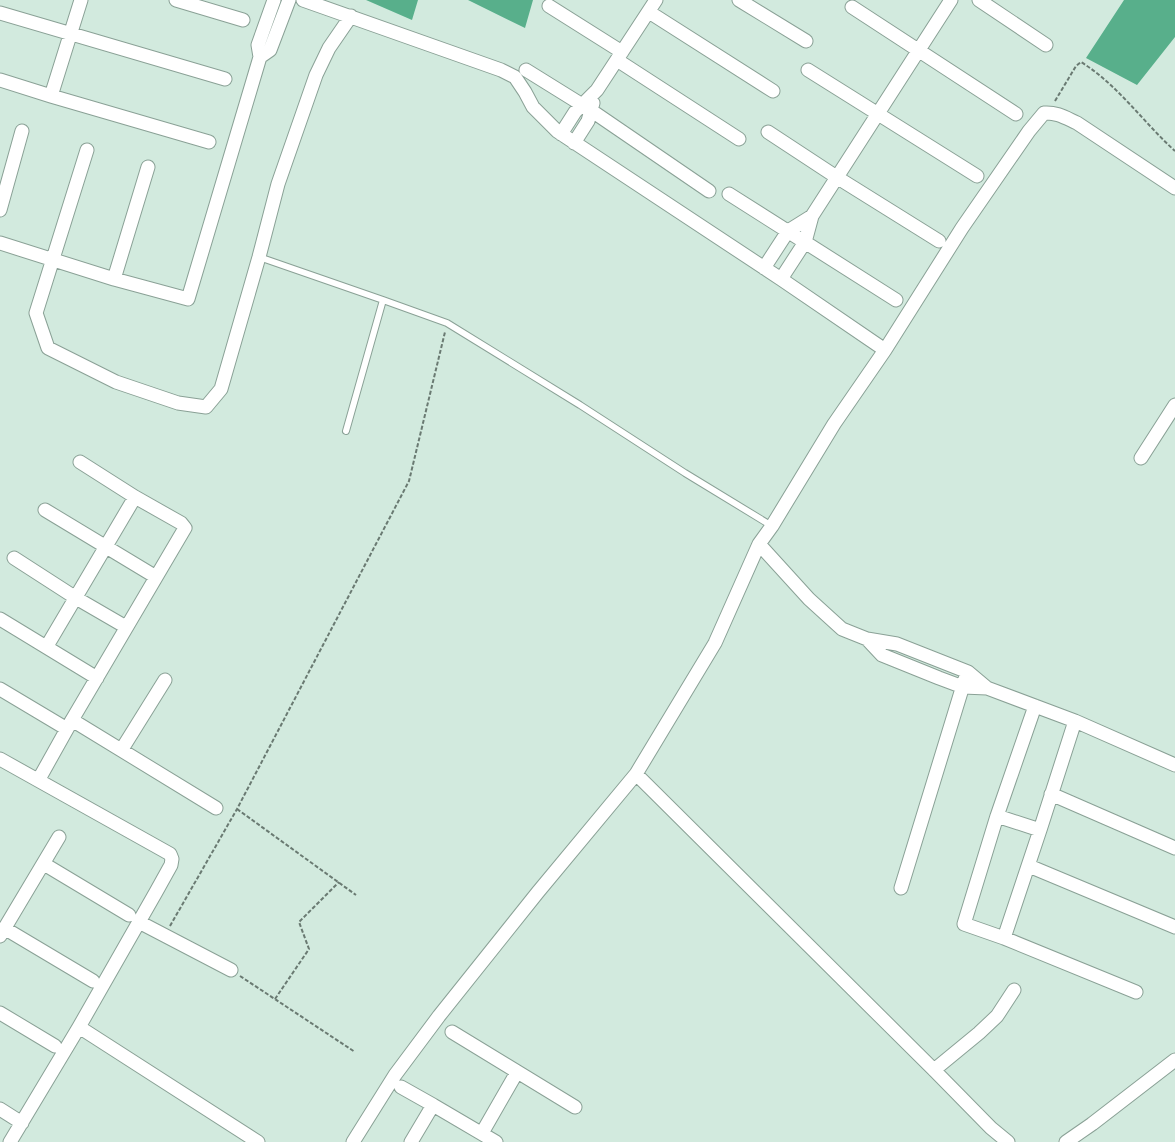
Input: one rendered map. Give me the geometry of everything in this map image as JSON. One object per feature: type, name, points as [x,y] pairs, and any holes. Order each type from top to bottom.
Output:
[{"type":"street","points":[[51,96],[81,0]]},
{"type":"street","points":[[176,0],[244,20]]},
{"type":"street","points":[[0,244],[114,279],[188,299],[260,57],[258,45],[274,0]]},
{"type":"street","points":[[260,57],[270,50],[289,0]]},
{"type":"street","points":[[303,0],[501,70],[515,77],[533,107],[561,134],[782,279],[884,350]]},
{"type":"street","points":[[561,134],[575,112],[586,108],[656,0]]},
{"type":"street","points":[[740,0],[806,41]]},
{"type":"street","points":[[782,279],[805,242],[812,216],[838,178],[951,0]]},
{"type":"street","points":[[979,0],[1046,45]]},
{"type":"street","points":[[549,6],[739,139]]},
{"type":"street","points":[[852,7],[1016,114]]},
{"type":"street","points":[[649,12],[773,91]]},
{"type":"street","points":[[0,13],[225,79]]},
{"type":"street","points":[[87,150],[36,313],[48,348],[116,382],[178,403],[206,407],[221,389],[259,257],[278,184],[316,75],[329,48],[351,16]]},
{"type":"street","points":[[526,70],[586,108],[709,191]]},
{"type":"street","points":[[808,70],[977,176]]},
{"type":"street","points":[[0,80],[209,142]]},
{"type":"street","points":[[574,143],[588,121],[586,108]]},
{"type":"street","points":[[354,1142],[395,1075],[439,1016],[538,892],[636,774],[715,643],[759,544],[772,526],[834,424],[884,350],[962,228],[1024,137],[1044,113],[1052,112],[1077,123],[1175,188]]},
{"type":"street","points":[[0,210],[22,131]]},
{"type":"street","points":[[768,132],[939,241]]},
{"type":"street","points":[[114,279],[148,167]]},
{"type":"street","points":[[729,194],[896,300]]},
{"type":"street","points":[[764,268],[788,231],[812,216]]},
{"type":"street","points":[[1141,458],[1175,404]]},
{"type":"street","points":[[39,779],[126,627],[185,528],[181,523],[135,497],[80,462]]},
{"type":"street","points":[[47,646],[107,547],[135,497]]},
{"type":"street","points":[[45,510],[156,577]]},
{"type":"street","points":[[759,544],[809,599],[842,629],[867,639],[897,644],[968,672],[987,688]]},
{"type":"street","points":[[14,558],[76,598],[126,627]]},
{"type":"street","points":[[0,618],[97,678]]},
{"type":"street","points":[[867,639],[882,655],[962,687],[987,688],[1075,720],[1175,764]]},
{"type":"street","points":[[901,888],[962,687],[968,672]]},
{"type":"street","points":[[122,749],[165,680]]},
{"type":"street","points":[[0,689],[70,725],[122,749],[216,808]]},
{"type":"street","points":[[1035,706],[997,816],[964,924],[1004,938],[1136,992]]},
{"type":"street","points":[[1004,938],[1029,866],[1050,794],[1075,720]]},
{"type":"street","points":[[0,758],[170,854],[172,859],[171,865],[134,919],[79,1027],[10,1142]]},
{"type":"street","points":[[636,774],[991,1128],[1008,1142]]},
{"type":"street","points":[[1050,794],[1175,848]]},
{"type":"street","points":[[997,816],[1040,830]]},
{"type":"street","points":[[59,837],[2,932],[93,981]]},
{"type":"street","points":[[44,864],[134,919],[231,970]]},
{"type":"street","points":[[1029,866],[1175,927]]},
{"type":"street","points":[[934,1070],[997,1016],[1014,990]]},
{"type":"street","points":[[0,1013],[55,1046]]},
{"type":"street","points":[[79,1027],[258,1142]]},
{"type":"street","points":[[452,1032],[575,1107]]},
{"type":"street","points":[[1066,1142],[1092,1124],[1175,1060]]},
{"type":"street","points":[[482,1133],[517,1072]]},
{"type":"street","points":[[401,1086],[496,1142]]},
{"type":"street","points":[[411,1142],[433,1105]]},
{"type":"street","points":[[0,1109],[22,1123]]},
{"type":"lane","points":[[259,257],[447,323],[772,526]]},
{"type":"lane","points":[[346,431],[383,300]]},
{"type":"path","points":[[1052,112],[1058,95],[1076,66],[1081,62],[1095,70],[1109,83],[1175,151]]},
{"type":"path","points":[[165,935],[237,809],[409,481],[447,323]]},
{"type":"path","points":[[237,809],[356,895]]},
{"type":"path","points":[[275,999],[309,949],[299,922],[339,882]]},
{"type":"path","points":[[231,970],[356,1052]]},
{"type":"shaded area","points":[[366,0],[418,0],[412,20]]},
{"type":"shaded area","points":[[468,0],[533,0],[525,28]]},
{"type":"shaded area","points":[[1124,0],[1175,0],[1175,37],[1137,85],[1086,58]]}]
